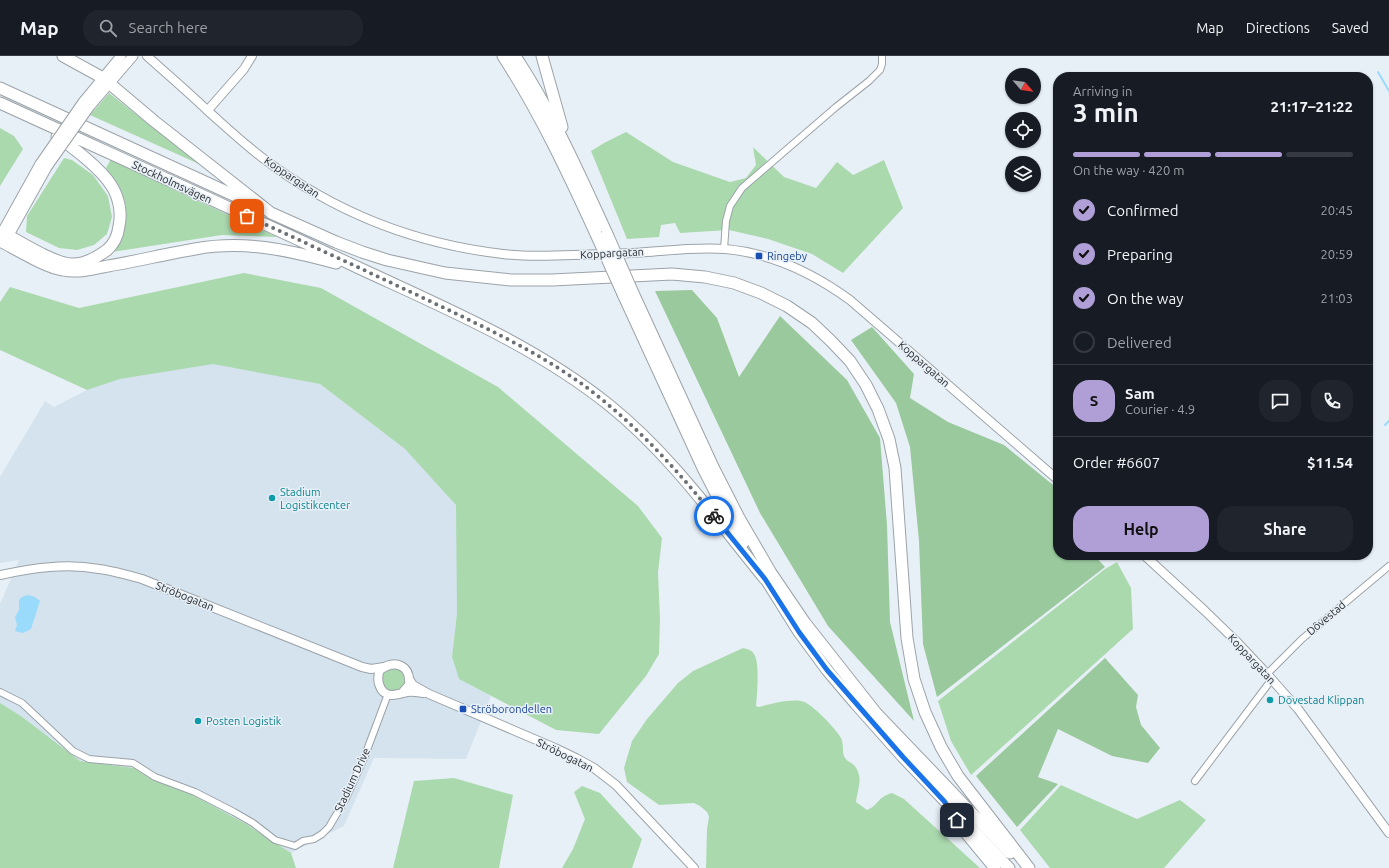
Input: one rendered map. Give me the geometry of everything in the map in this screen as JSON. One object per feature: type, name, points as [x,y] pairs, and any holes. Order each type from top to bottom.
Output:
[{"type":"highway","points":[[63,56],[106,81],[154,121],[272,213],[362,252],[422,269],[470,277],[511,280],[552,280],[672,274],[705,277],[734,283],[761,293],[787,306],[812,323],[850,361],[866,385],[878,409],[889,439],[895,468],[907,638],[914,679],[925,712],[941,747],[958,776],[1029,868]]},
{"type":"highway","points":[[503,56],[542,120],[601,234],[628,293],[713,467],[739,518],[771,573],[800,617],[876,713],[1025,868]]},
{"type":"highway","points":[[515,56],[532,82],[574,162]]},
{"type":"highway","points":[[542,56],[556,107],[574,162],[601,234]]},
{"type":"highway","name":"Stockholmsvägen","points":[[0,88],[272,213]]},
{"type":"highway","points":[[0,103],[58,137],[92,165],[111,185],[117,197],[120,213],[118,234],[110,247],[98,257],[84,262],[71,264],[57,261],[2,239]]},
{"type":"highway","name":"Stockholmsvägen","points":[[0,103],[409,291],[523,346],[552,363],[610,406],[664,456],[765,579]]},
{"type":"highway","points":[[2,239],[48,265],[62,270],[76,271],[92,269],[194,249],[231,245],[281,249],[367,272]]},
{"type":"highway","points":[[628,293],[702,468],[731,523],[799,632],[827,670],[903,757],[1010,868]]},
{"type":"highway","points":[[944,801],[963,830],[995,868]]},
{"type":"main road","points":[[2,239],[44,166],[87,104],[125,58]]},
{"type":"street","name":"Koppargatan","points":[[147,56],[257,154],[313,192],[377,224],[429,241],[466,249],[527,256],[686,249],[724,249],[768,258],[793,266],[833,287],[850,300],[1053,476]]},
{"type":"street","points":[[208,110],[244,69],[252,56]]},
{"type":"street","points":[[724,249],[726,221],[730,206],[742,188],[872,78],[880,70],[882,56]]},
{"type":"street","name":"Koppargatan","points":[[1150,560],[1186,592],[1269,676],[1298,710],[1389,833]]},
{"type":"street","name":"Dövestad","points":[[1195,781],[1269,676],[1302,639],[1389,566]]},
{"type":"street","name":"Ströbogatan","points":[[0,575],[47,567],[70,567],[98,569],[135,577],[362,666],[371,669],[384,667]]},
{"type":"street","points":[[389,664],[400,665],[405,669],[409,679],[408,685],[402,693],[391,695],[382,689],[378,679],[380,670],[384,667],[389,664]]},
{"type":"street","name":"Ströbogatan","points":[[362,666],[378,679]]},
{"type":"street","name":"Ströbogatan","points":[[409,679],[416,687],[429,694],[555,748],[594,768],[616,785],[694,868]]},
{"type":"street","name":"Ströbogatan","points":[[402,693],[413,691],[429,694]]},
{"type":"street","name":"Stadium Drive","points":[[0,692],[22,703],[73,751],[81,756],[97,760],[133,763],[155,777],[195,792],[234,812],[253,823],[276,840],[294,846],[303,841],[314,839],[329,827],[346,798],[364,758],[388,694]]},
{"type":"shaded area","points":[[213,363],[320,384],[405,449],[457,505],[457,613],[452,657],[459,679],[491,696],[466,759],[374,758],[344,826],[291,853],[246,824],[134,768],[80,761],[21,716],[0,703],[0,604],[19,560],[0,563],[0,477],[45,401],[54,407],[87,390],[120,379]]},
{"type":"green space","points":[[109,93],[199,164],[90,115]]},
{"type":"green space","points":[[0,128],[14,136],[23,149],[0,186]]},
{"type":"green space","points":[[626,132],[673,162],[730,182],[746,178],[756,165],[753,147],[784,177],[816,188],[837,162],[853,175],[884,160],[903,208],[843,273],[812,254],[768,239],[729,230],[680,233],[675,223],[661,225],[659,237],[627,239],[591,151]]},
{"type":"green space","points":[[64,158],[72,160],[93,175],[108,196],[112,217],[107,234],[94,245],[77,250],[59,248],[26,232],[27,216]]},
{"type":"green space","points":[[111,159],[277,237],[222,235],[112,252],[122,232],[126,218],[126,211],[122,192],[106,168]]},
{"type":"green space","points":[[244,273],[321,288],[498,387],[638,506],[662,538],[658,572],[660,619],[659,654],[646,676],[599,734],[556,730],[459,679],[452,657],[457,613],[456,505],[405,449],[320,384],[213,364],[120,379],[87,390],[0,350],[0,302],[10,287],[79,308]]},
{"type":"green space","points":[[692,290],[717,318],[739,377],[780,316],[847,380],[880,438],[887,525],[890,622],[914,721],[828,626],[760,513],[655,291]]},
{"type":"green space","points":[[872,327],[914,374],[910,398],[948,422],[1004,445],[1053,485],[1053,560],[1099,560],[1105,567],[937,697],[923,644],[919,541],[910,447],[896,403],[851,340]]},
{"type":"green space","points":[[1117,562],[1131,588],[1133,629],[971,775],[951,741],[938,701],[1105,569]]},
{"type":"green space","points":[[743,648],[752,652],[756,658],[758,679],[756,706],[758,707],[785,701],[801,701],[817,711],[841,738],[845,759],[854,765],[858,770],[859,785],[856,802],[867,810],[874,806],[883,797],[892,793],[904,799],[980,868],[706,868],[707,829],[709,817],[707,812],[694,803],[659,805],[627,782],[624,768],[632,741],[647,719],[678,683],[693,671]]},
{"type":"green space","points":[[1105,658],[1138,695],[1136,707],[1141,725],[1160,748],[1148,763],[1112,756],[1058,729],[1038,777],[1058,784],[1017,827],[976,776]]},
{"type":"green space","points":[[393,667],[402,670],[405,679],[402,688],[393,691],[384,688],[381,679],[384,670]]},
{"type":"green space","points":[[0,703],[21,716],[80,761],[134,768],[176,786],[246,824],[291,853],[296,868],[0,868]]},
{"type":"green space","points":[[454,778],[513,795],[499,868],[393,868],[414,781]]},
{"type":"green space","points":[[1061,785],[1137,819],[1180,800],[1206,820],[1164,868],[1050,868],[1020,830]]},
{"type":"green space","points":[[582,786],[600,793],[642,839],[632,868],[562,868],[573,849],[585,819],[574,792]]},
{"type":"water","points":[[28,595],[35,597],[40,601],[31,629],[23,633],[15,631],[17,625],[15,617],[19,610],[19,600]]},
{"type":"waterway","points":[[1378,72],[1389,91]]},
{"type":"waterway","points":[[1385,425],[1389,421]]},
{"type":"way so far","points":[[247,216],[492,331],[523,346],[552,363],[585,386],[630,423],[664,456],[714,516]]},
{"type":"place","name":"Ringeby","points":[[759,256]]},
{"type":"place","name":"Stadium Logistikcenter","points":[[272,498]]},
{"type":"place","name":"Dövestad Klippan","points":[[1270,700]]},
{"type":"place","name":"Ströborondellen","points":[[463,709]]},
{"type":"place","name":"Posten Logistik","points":[[198,721]]},
{"type":"route","points":[[714,516],[765,579],[799,632],[827,670],[903,757],[944,801],[957,820]]}]
